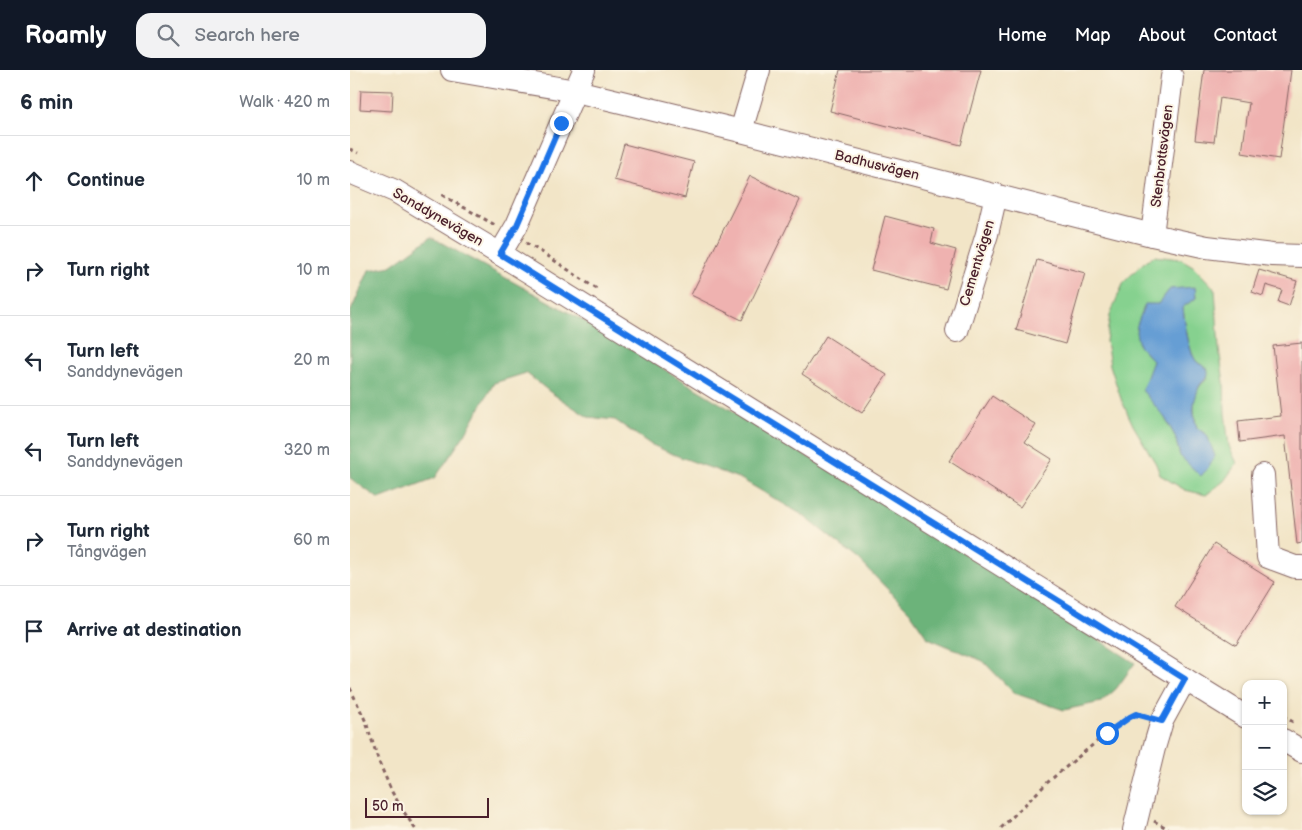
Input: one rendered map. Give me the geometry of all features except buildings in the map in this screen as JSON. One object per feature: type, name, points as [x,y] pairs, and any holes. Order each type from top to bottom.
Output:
[{"type":"street","name":"Badhusvägen","points":[[452,70],[576,91],[1152,235],[1207,247],[1272,255],[1302,256]]},
{"type":"street","points":[[500,254],[517,225],[584,70]]},
{"type":"street","points":[[741,131],[759,70]]},
{"type":"street","name":"Stenbrottsvägen","points":[[1152,235],[1172,77]]},
{"type":"street","name":"Sanddynevägen","points":[[350,172],[395,191],[500,254],[1242,715]]},
{"type":"street","name":"Cementvägen","points":[[957,331],[987,234],[996,195]]},
{"type":"street","points":[[1263,475],[1268,557],[1295,567],[1302,567]]},
{"type":"street","points":[[1134,830],[1162,721],[1185,679]]},
{"type":"street","points":[[1287,742],[1302,751]]},
{"type":"path","points":[[350,688],[366,722],[379,762],[392,792],[416,830]]},
{"type":"path","points":[[1001,828],[1048,782],[1107,733],[1130,717],[1136,714],[1162,721]]},
{"type":"green space","points":[[431,237],[588,323],[909,518],[1135,663],[1116,689],[1101,702],[1064,710],[1014,693],[983,661],[928,638],[910,612],[858,559],[801,514],[741,479],[650,444],[615,420],[588,417],[550,392],[526,373],[494,383],[465,434],[435,478],[379,499],[350,478],[350,313],[369,270],[391,266]]},
{"type":"green space","points":[[1154,256],[1181,259],[1193,266],[1215,289],[1229,446],[1237,463],[1224,481],[1206,495],[1185,490],[1160,475],[1121,399],[1110,365],[1106,341],[1110,315],[1124,282],[1142,264]],"holes":[[[1195,288],[1196,298],[1183,307],[1184,320],[1194,358],[1207,368],[1207,379],[1195,395],[1194,402],[1197,428],[1207,435],[1180,456],[1175,436],[1165,418],[1153,361],[1139,346],[1158,304],[1170,289]]]},
{"type":"water","points":[[1195,287],[1196,298],[1183,307],[1184,320],[1194,358],[1198,363],[1207,368],[1208,374],[1198,391],[1194,404],[1194,416],[1197,428],[1207,435],[1215,456],[1201,476],[1180,456],[1175,436],[1165,418],[1142,390],[1153,361],[1139,346],[1136,332],[1145,304],[1158,304],[1170,289]]},
{"type":"route","points":[[561,123],[533,191],[512,235],[500,254],[1185,679],[1162,721],[1136,714],[1107,733]]}]
